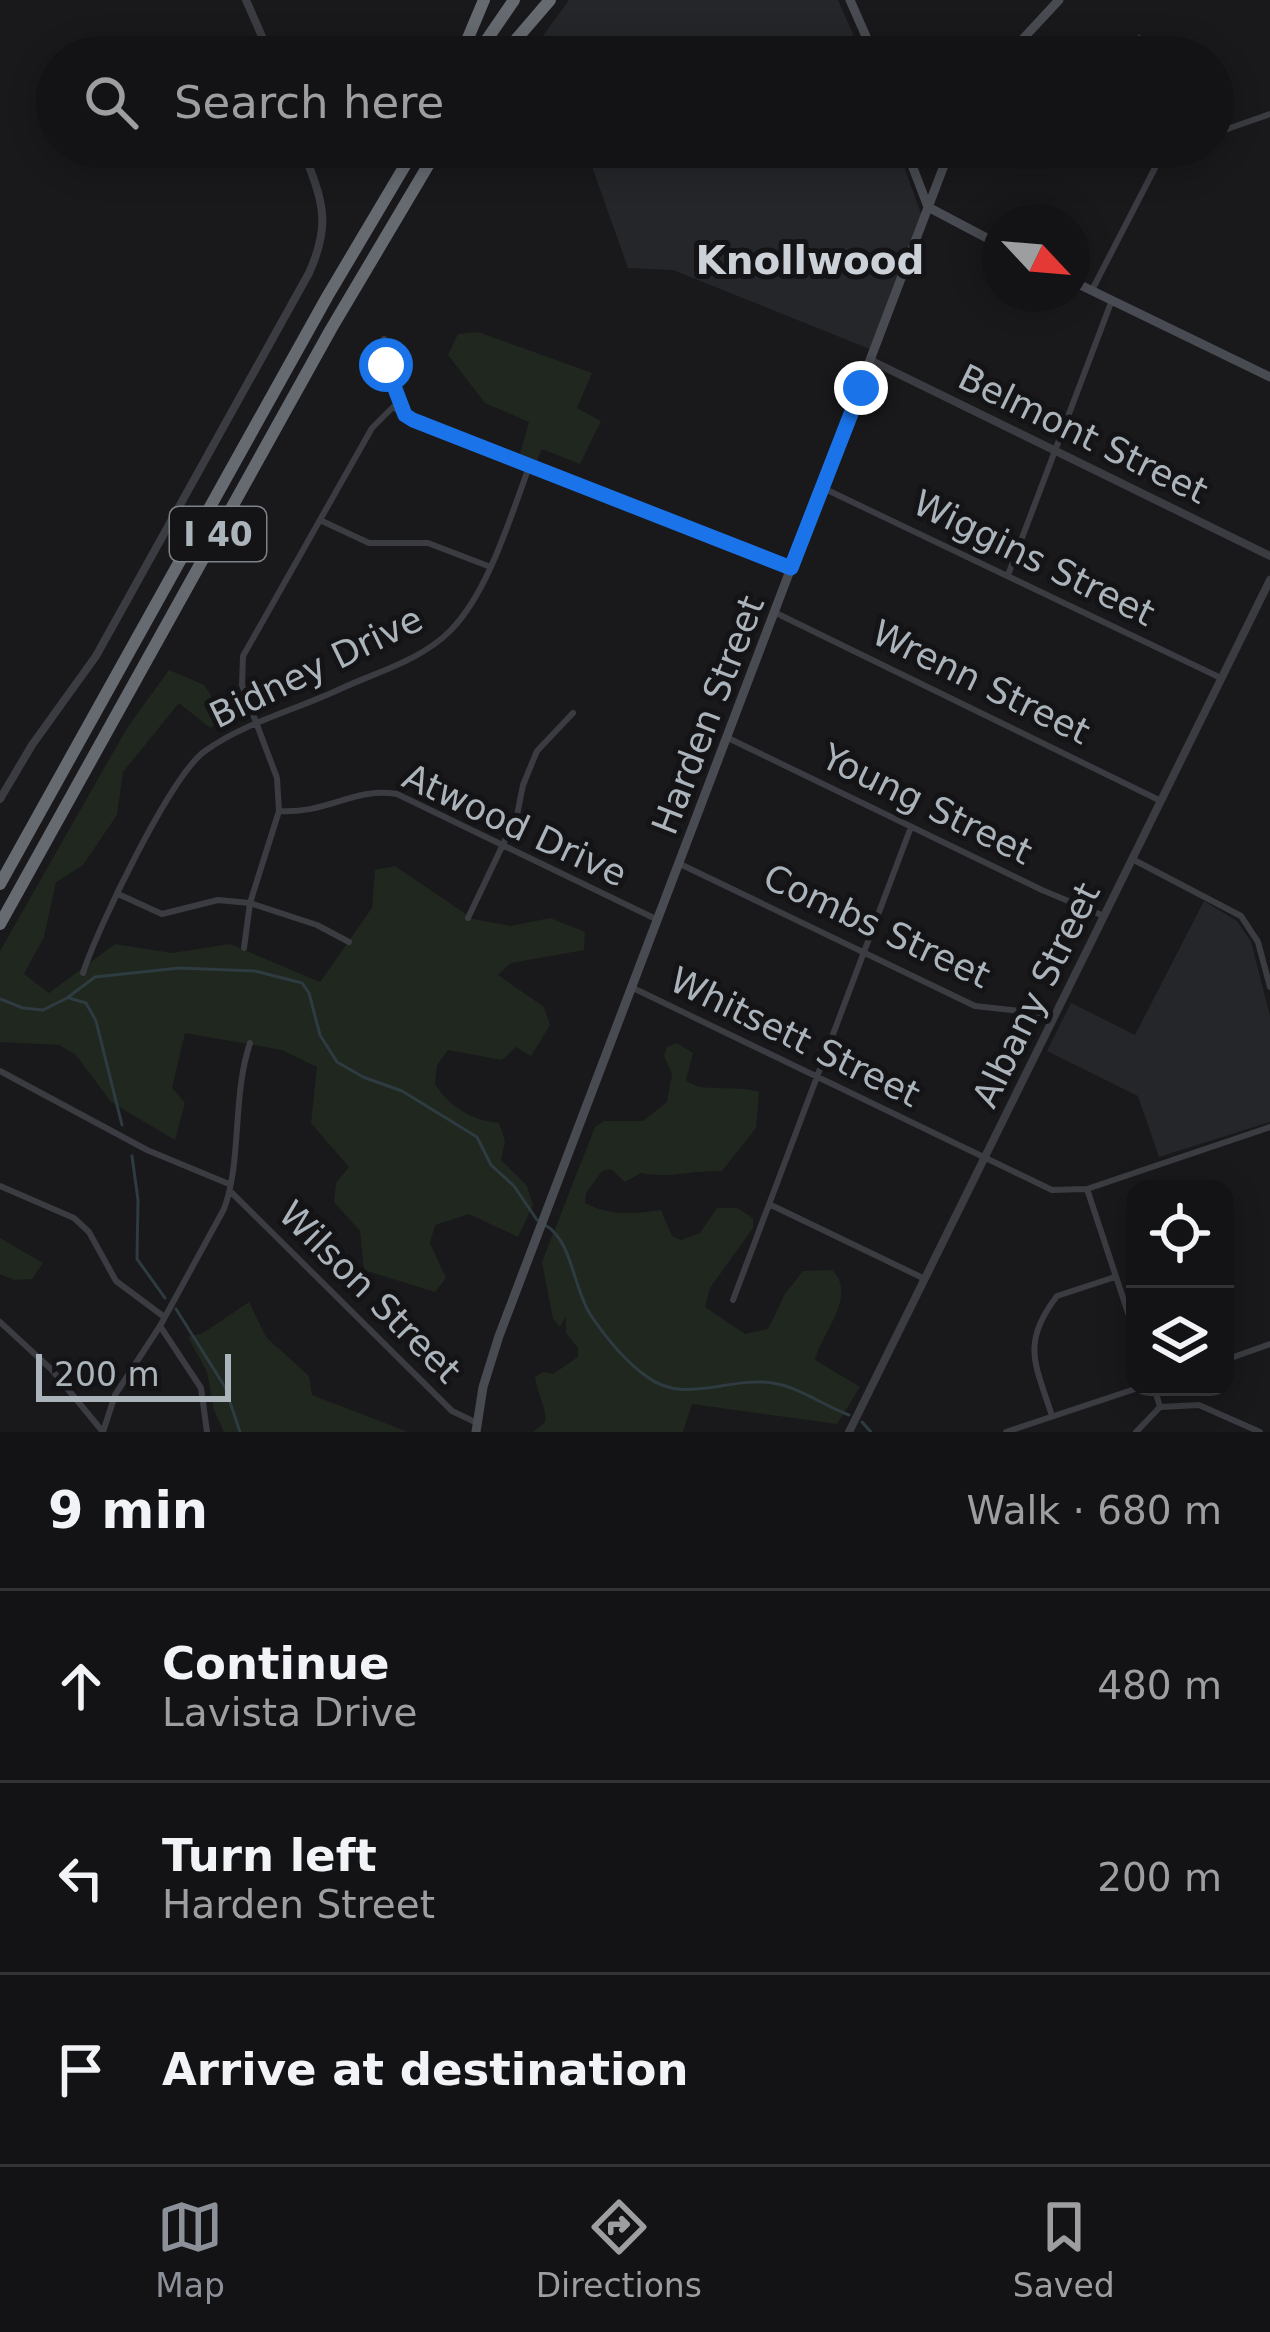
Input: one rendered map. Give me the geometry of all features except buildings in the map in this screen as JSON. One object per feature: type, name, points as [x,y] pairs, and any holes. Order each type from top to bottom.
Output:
[{"type":"highway","points":[[469,36],[484,0]]},
{"type":"highway","points":[[489,36],[514,0]]},
{"type":"highway","points":[[515,36],[540,0]]},
{"type":"highway","points":[[519,36],[550,0]]},
{"type":"highway","name":"I 40","points":[[0,884],[402,168]]},
{"type":"highway","name":"I 40","points":[[0,923],[331,329],[427,168]]},
{"type":"main road","points":[[850,0],[866,36]]},
{"type":"main road","points":[[1026,36],[1059,0]]},
{"type":"main road","points":[[913,168],[928,207],[982,236]]},
{"type":"main road","name":"Harden Street","points":[[477,1427],[490,1361],[943,168]]},
{"type":"main road","points":[[1092,290],[1270,377]]},
{"type":"street","points":[[246,0],[262,36]]},
{"type":"street","points":[[1234,127],[1270,114]]},
{"type":"street","points":[[0,799],[96,656],[309,273],[325,225],[310,168]]},
{"type":"street","points":[[1092,290],[1155,168]]},
{"type":"street","points":[[1008,575],[1112,300]]},
{"type":"street","points":[[384,340],[382,351],[405,415]]},
{"type":"street","name":"Belmont Street","points":[[872,361],[1270,556]]},
{"type":"street","points":[[244,948],[250,903],[279,811],[277,778],[242,686],[244,656],[378,420],[393,407],[530,467],[791,568]]},
{"type":"street","name":"Bidney Drive","points":[[83,974],[95,938],[188,768],[212,747],[427,650],[465,614],[530,467]]},
{"type":"street","name":"Wiggins Street","points":[[823,488],[1221,678]]},
{"type":"street","points":[[322,521],[368,543],[428,542],[488,566]]},
{"type":"street","name":"Albany Street","points":[[849,1432],[1270,580]]},
{"type":"street","name":"Wrenn Street","points":[[776,614],[1161,800]]},
{"type":"street","points":[[468,918],[504,845],[538,751],[573,713]]},
{"type":"street","name":"Young Street","points":[[728,737],[1104,916]]},
{"type":"street","name":"Atwood Drive","points":[[279,811],[307,812],[359,795],[386,793],[408,798],[658,920]]},
{"type":"street","points":[[733,1300],[911,827]]},
{"type":"street","points":[[1134,860],[1241,916],[1258,942],[1270,987]]},
{"type":"street","name":"Combs Street","points":[[680,864],[974,1006],[1056,1015]]},
{"type":"street","points":[[118,895],[162,914],[218,900],[250,903],[317,925],[349,943]]},
{"type":"street","name":"Whitsett Street","points":[[633,988],[1042,1187],[1068,1192],[1087,1189],[1270,1127]]},
{"type":"street","points":[[103,1432],[115,1395],[214,1232],[230,1188],[238,1092],[250,1043]]},
{"type":"street","name":"Wilson Street","points":[[0,1071],[147,1150],[230,1188],[452,1411],[477,1427]]},
{"type":"street","points":[[0,1186],[74,1218],[89,1232],[116,1281],[164,1316]]},
{"type":"street","points":[[1087,1189],[1126,1308]]},
{"type":"street","points":[[770,1204],[925,1279]]},
{"type":"street","points":[[1052,1416],[1032,1355],[1033,1343],[1057,1296],[1115,1277]]},
{"type":"street","points":[[0,1322],[52,1370],[103,1432]]},
{"type":"street","points":[[160,1326],[201,1388],[208,1432]]},
{"type":"street","points":[[1234,1357],[1270,1344]]},
{"type":"street","points":[[1006,1432],[1126,1392]]},
{"type":"street","points":[[1157,1396],[1160,1407]]},
{"type":"street","points":[[1136,1432],[1160,1407],[1199,1406],[1260,1432]]},
{"type":"shaded area","points":[[569,0],[838,0],[854,36],[543,36]]},
{"type":"shaded area","points":[[592,168],[905,168],[922,216],[872,350],[673,270],[628,268]]},
{"type":"shaded area","points":[[478,332],[592,373],[577,408],[601,421],[580,464],[542,449],[534,467],[518,461],[529,422],[485,403],[448,355],[458,334]]},
{"type":"shaded area","points":[[169,670],[204,685],[226,718],[210,728],[179,703],[123,772],[117,815],[83,865],[56,882],[44,937],[24,974],[49,993],[115,944],[172,953],[230,944],[320,982],[372,908],[375,870],[395,866],[473,919],[511,926],[550,918],[585,932],[584,950],[511,963],[498,975],[544,1007],[550,1025],[531,1056],[516,1047],[502,1060],[448,1050],[437,1065],[435,1084],[447,1099],[470,1115],[499,1123],[505,1141],[501,1160],[527,1186],[533,1205],[518,1237],[469,1214],[435,1225],[430,1243],[446,1278],[435,1292],[364,1270],[360,1231],[334,1202],[336,1183],[349,1167],[311,1123],[317,1067],[282,1050],[185,1033],[172,1088],[185,1103],[175,1140],[111,1102],[76,1055],[59,1045],[0,1042],[0,951],[127,728]]},
{"type":"shaded area","points":[[1204,901],[1237,921],[1251,942],[1270,1016],[1270,1122],[1159,1157],[1138,1096],[1047,1051],[1071,1003],[1135,1035]]},
{"type":"shaded area","points":[[677,1043],[693,1053],[686,1080],[692,1084],[759,1092],[756,1128],[722,1171],[641,1173],[625,1182],[611,1169],[602,1171],[586,1193],[585,1203],[622,1213],[661,1210],[672,1236],[681,1240],[700,1233],[717,1208],[737,1208],[753,1218],[753,1228],[710,1288],[705,1307],[745,1334],[768,1329],[803,1271],[832,1270],[839,1280],[840,1302],[815,1360],[860,1387],[837,1424],[692,1404],[683,1432],[533,1432],[545,1422],[535,1377],[543,1372],[553,1374],[578,1357],[578,1348],[566,1333],[566,1316],[560,1327],[553,1319],[542,1262],[595,1127],[604,1121],[643,1121],[667,1102],[672,1074],[664,1056],[667,1047]]},
{"type":"shaded area","points":[[0,1238],[43,1263],[32,1279],[14,1280],[0,1274]]},
{"type":"shaded area","points":[[249,1302],[266,1337],[309,1376],[312,1395],[408,1432],[224,1432],[214,1410],[207,1372],[188,1337],[203,1333]]},
{"type":"waterway","points":[[0,999],[43,1010],[95,977],[179,968],[255,971],[302,983],[320,1035],[337,1062],[402,1091],[477,1137],[491,1165],[514,1186],[537,1220]]},
{"type":"waterway","points":[[69,998],[86,1003],[96,1021],[122,1125]]},
{"type":"waterway","points":[[132,1156],[138,1200],[137,1259],[165,1298]]},
{"type":"waterway","points":[[545,1225],[561,1241],[590,1314],[646,1376],[661,1385],[691,1390],[772,1383],[849,1415]]},
{"type":"waterway","points":[[176,1309],[225,1387],[240,1432]]},
{"type":"waterway","points":[[862,1422],[871,1432]]},
{"type":"district","name":"Knollwood","points":[[810,260]]},
{"type":"route","points":[[386,365],[405,415],[413,420],[791,568],[861,388]]}]
